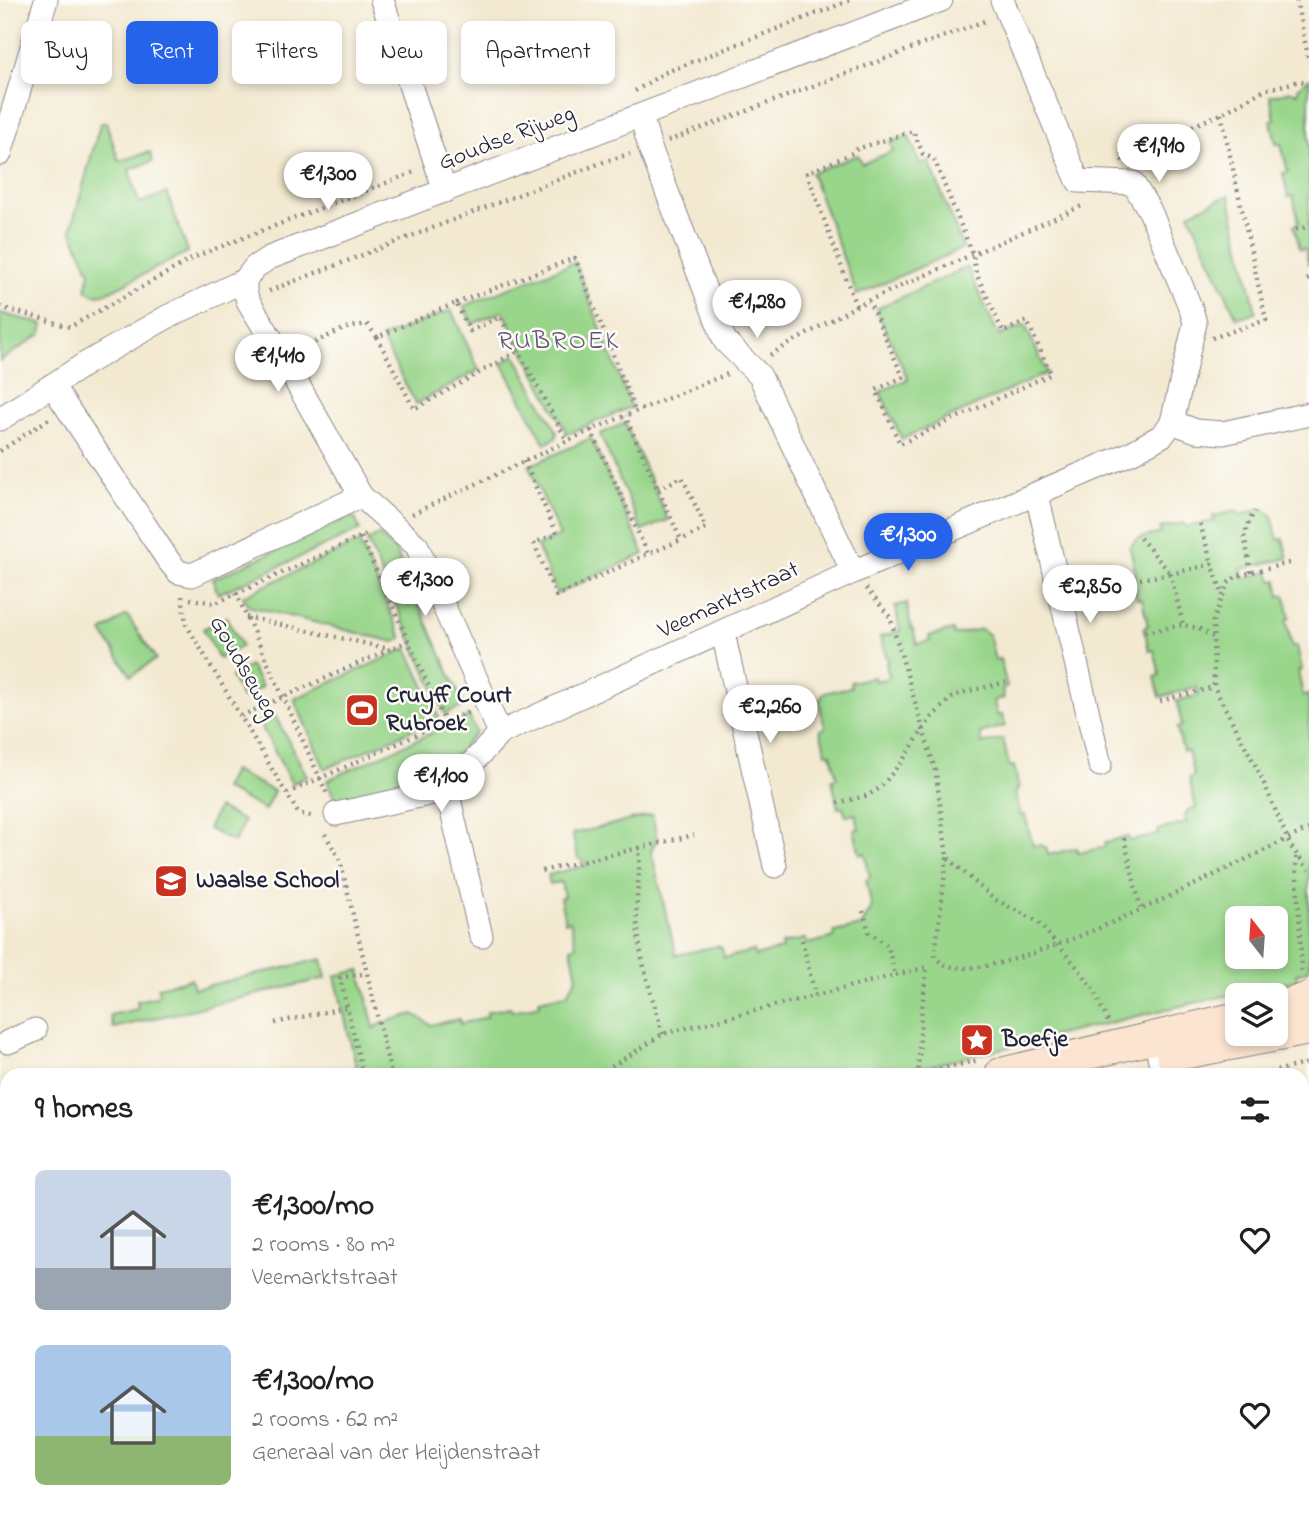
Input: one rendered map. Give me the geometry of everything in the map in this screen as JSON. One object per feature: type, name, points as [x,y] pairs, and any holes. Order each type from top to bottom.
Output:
[{"type":"street","points":[[0,154],[46,0]]},
{"type":"street","points":[[382,0],[445,191]]},
{"type":"street","name":"Goudse Rijweg","points":[[0,419],[167,317],[245,280],[255,267],[269,258],[641,115],[888,10],[941,0]]},
{"type":"street","points":[[1002,0],[1078,181],[1133,183],[1150,211],[1191,309],[1195,328],[1172,422],[1196,431],[1223,433],[1309,414]]},
{"type":"street","points":[[641,115],[650,148],[725,341],[760,376],[853,572]]},
{"type":"street","points":[[245,280],[248,301],[282,355],[361,496],[417,546],[500,733]]},
{"type":"street","points":[[52,385],[178,572],[192,575],[361,496]]},
{"type":"street","name":"Veemarktstraat","points":[[447,790],[500,733],[853,572],[1037,495],[1148,444],[1168,430],[1172,422]]},
{"type":"street","points":[[1037,495],[1100,765]]},
{"type":"street","points":[[723,633],[775,866]]},
{"type":"street","points":[[329,817],[447,790],[481,936]]},
{"type":"street","points":[[1288,1002],[1306,991]]},
{"type":"street","points":[[1054,1068],[1159,1056],[1225,1024]]},
{"type":"street","points":[[1110,1068],[1159,1056],[1309,1029]]},
{"type":"street","points":[[8,1042],[35,1030]]},
{"type":"path","points":[[1296,0],[1309,61]]},
{"type":"path","points":[[1133,183],[1120,156],[1221,114],[1264,90],[1300,80],[1309,83]]},
{"type":"path","points":[[1191,345],[1266,320],[1221,114]]},
{"type":"path","points":[[856,306],[807,173],[857,149],[913,131],[923,155],[934,159],[973,255],[976,273],[1003,332],[1027,321],[1051,374],[900,444],[876,390],[902,377],[869,301]]},
{"type":"path","points":[[182,598],[216,603],[591,430],[751,365],[856,306],[1096,200]]},
{"type":"path","points":[[1296,230],[1309,226]]},
{"type":"path","points":[[377,337],[456,303],[575,258],[635,411]]},
{"type":"path","points":[[456,303],[470,331],[500,317],[567,441]]},
{"type":"path","points":[[282,355],[319,342],[346,328],[367,324],[377,337],[414,409],[519,351]]},
{"type":"path","points":[[625,416],[681,540]]},
{"type":"path","points":[[591,430],[648,554]]},
{"type":"path","points":[[524,461],[557,534],[534,544],[556,596],[706,528],[682,477],[657,489]]},
{"type":"path","points":[[1251,572],[1244,535],[1254,512]]},
{"type":"path","points":[[1200,524],[1217,584],[1223,594]]},
{"type":"path","points":[[361,537],[445,722]]},
{"type":"path","points":[[1140,538],[1171,574],[1183,625]]},
{"type":"path","points":[[1289,563],[1237,576],[1228,583],[1213,621],[1214,687],[1260,774],[1296,855],[1309,870]]},
{"type":"path","points":[[1133,580],[1212,564]]},
{"type":"path","name":"Goudseweg","points":[[178,572],[186,624],[298,813],[329,817]]},
{"type":"path","points":[[853,572],[890,617],[936,774],[947,857],[935,949],[937,959]]},
{"type":"path","points":[[236,593],[320,778],[329,817],[323,830],[340,860],[390,1068]]},
{"type":"path","points":[[245,617],[390,649]]},
{"type":"path","points":[[1145,632],[1183,625],[1198,628],[1213,637]]},
{"type":"path","points":[[241,716],[408,641]]},
{"type":"path","points":[[837,803],[866,796],[880,788],[936,712],[950,699],[961,693],[1006,682]]},
{"type":"path","points":[[1160,701],[1214,687]]},
{"type":"path","points":[[287,793],[487,704]]},
{"type":"path","points":[[937,959],[950,966],[973,968],[1003,962],[1059,944],[1141,911],[1309,829]]},
{"type":"path","points":[[542,871],[694,835]]},
{"type":"path","points":[[1124,838],[1141,911]]},
{"type":"path","points":[[639,848],[636,894],[639,942],[663,1034]]},
{"type":"path","points":[[1296,855],[1306,991]]},
{"type":"path","points":[[947,857],[994,899],[1037,921],[1059,944],[1093,989],[1111,1028]]},
{"type":"path","points":[[863,911],[869,932],[888,946],[895,976]]},
{"type":"path","points":[[802,940],[815,995]]},
{"type":"path","points":[[609,1068],[663,1034],[895,976],[927,967],[937,959]]},
{"type":"path","points":[[918,1068],[927,967]]},
{"type":"path","points":[[362,1068],[340,978],[367,973]]},
{"type":"path","points":[[275,1023],[347,1007]]},
{"type":"path","points":[[1288,1068],[1309,1063]]},
{"type":"green space","points":[[1309,79],[1309,265],[1305,248],[1300,249],[1294,225],[1299,223],[1293,196],[1288,197],[1283,173],[1288,172],[1281,144],[1276,144],[1271,121],[1275,119],[1270,96],[1291,91],[1298,93],[1298,87]]},
{"type":"green space","points":[[106,122],[119,161],[150,152],[153,161],[129,170],[139,203],[167,193],[188,252],[104,294],[95,295],[86,290],[90,272],[71,230],[100,124]]},
{"type":"green space","points":[[909,136],[920,164],[929,161],[963,248],[857,295],[811,173],[858,155],[862,164],[893,151],[890,142]]},
{"type":"green space","points":[[1229,195],[1256,312],[1237,318],[1189,213]]},
{"type":"green space","points":[[575,262],[631,407],[567,434],[503,311],[472,324],[464,306]]},
{"type":"green space","points":[[967,267],[999,336],[1025,325],[1047,373],[902,439],[880,392],[908,379],[876,309]]},
{"type":"green space","points":[[451,310],[479,370],[416,404],[381,338]]},
{"type":"green space","points":[[0,313],[43,324],[41,334],[0,361]]},
{"type":"green space","points":[[515,355],[557,432],[556,438],[545,444],[502,363]]},
{"type":"green space","points":[[625,423],[668,520],[642,531],[600,434]]},
{"type":"green space","points":[[591,438],[644,554],[557,594],[537,546],[560,536],[529,466]]},
{"type":"green space","points":[[1263,509],[1272,515],[1278,540],[1283,539],[1288,558],[1241,569],[1244,578],[1269,571],[1272,581],[1277,580],[1280,596],[1285,595],[1290,618],[1286,620],[1292,647],[1297,646],[1302,670],[1298,671],[1303,696],[1308,695],[1309,699],[1309,970],[1296,974],[1297,980],[1284,983],[1225,983],[1225,996],[921,1068],[357,1068],[335,976],[360,970],[374,1028],[414,1014],[431,1025],[459,1019],[460,1024],[487,1017],[487,1012],[510,1007],[512,1011],[540,1005],[539,1000],[567,994],[577,977],[571,948],[576,946],[570,921],[565,922],[560,898],[564,897],[561,882],[550,884],[548,875],[588,865],[578,858],[572,834],[652,815],[657,839],[651,851],[676,955],[718,946],[722,948],[724,958],[753,951],[755,956],[782,949],[781,944],[805,939],[807,944],[835,937],[834,932],[861,926],[872,908],[866,880],[870,878],[865,853],[860,854],[854,830],[859,829],[856,814],[846,816],[843,807],[838,808],[832,779],[837,778],[831,753],[826,753],[820,730],[825,728],[819,702],[824,693],[851,687],[850,682],[874,677],[875,681],[889,678],[888,662],[880,637],[900,631],[895,606],[907,603],[911,629],[917,644],[930,641],[929,636],[953,630],[954,635],[981,629],[989,635],[995,660],[1000,659],[1007,687],[1002,689],[1004,698],[994,701],[997,715],[1002,715],[1005,726],[980,733],[982,744],[1003,739],[1009,766],[1014,766],[1019,789],[1015,791],[1021,816],[1025,815],[1033,846],[1046,847],[1048,855],[1077,848],[1078,853],[1105,847],[1105,842],[1128,837],[1130,841],[1158,835],[1158,830],[1186,823],[1185,815],[1188,810],[1196,808],[1189,778],[1194,776],[1188,751],[1183,751],[1177,728],[1182,726],[1177,701],[1199,695],[1196,687],[1160,697],[1155,677],[1160,675],[1154,650],[1149,651],[1144,627],[1148,626],[1142,599],[1137,599],[1132,576],[1136,574],[1130,548],[1136,539],[1161,533],[1160,528],[1184,523],[1185,527],[1214,521],[1213,516],[1237,511],[1239,515]]},
{"type":"green space","points":[[350,517],[355,518],[360,530],[218,594],[213,579]]},
{"type":"green space","points":[[379,535],[395,550],[464,706],[445,714],[367,541]]},
{"type":"green space","points":[[359,542],[402,638],[394,642],[248,606],[243,596]]},
{"type":"green space","points":[[127,615],[156,659],[131,676],[102,632]]},
{"type":"green space","points":[[226,617],[242,646],[219,659],[203,629]]},
{"type":"green space","name":"Cruyff Court Rubroek","points":[[407,648],[439,718],[325,769],[294,699]]},
{"type":"green space","points":[[250,666],[262,687],[242,698],[231,677]]},
{"type":"green space","points":[[274,714],[307,776],[292,784],[259,722]]},
{"type":"green space","points":[[469,716],[476,732],[443,770],[409,778],[411,786],[336,803],[327,780]]},
{"type":"green space","points":[[233,771],[274,791],[265,810],[224,789]]},
{"type":"green space","points":[[218,808],[244,821],[234,842],[208,829]]},
{"type":"green space","points":[[322,959],[326,978],[113,1028],[110,1015],[138,1009],[137,1001],[159,996],[158,987],[191,979],[194,989]]},
{"type":"place","name":"Cruyff Court Rubroek","points":[[362,710]]},
{"type":"place","name":"Waalse School","points":[[171,881]]},
{"type":"place","name":"Boefje","points":[[977,1040]]},
{"type":"district","name":"RUBROEK","points":[[559,342]]}]
